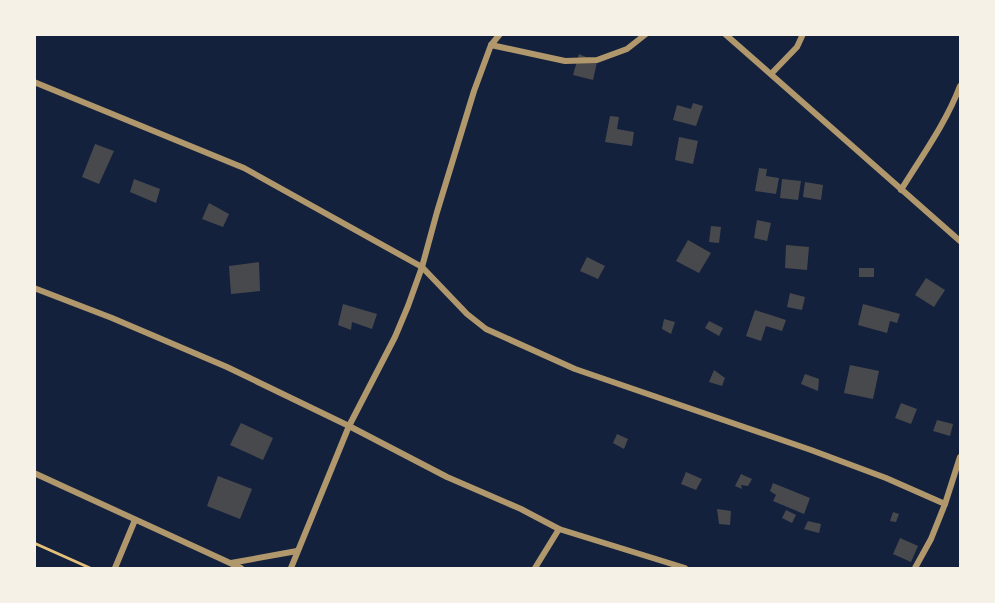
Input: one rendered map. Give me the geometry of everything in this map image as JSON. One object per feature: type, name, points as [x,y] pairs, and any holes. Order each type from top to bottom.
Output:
[{"type":"street","points":[[291,568],[349,426],[395,337],[422,267],[460,137],[491,45],[500,34]]},
{"type":"street","points":[[491,45],[565,61],[597,60],[627,49],[645,34]]},
{"type":"street","points":[[724,34],[960,241]]},
{"type":"street","points":[[771,74],[797,47],[803,34]]},
{"type":"street","points":[[34,82],[244,168],[422,267],[467,314],[486,329],[575,369],[811,450],[886,478],[945,504]]},
{"type":"street","points":[[902,190],[955,100],[960,86]]},
{"type":"street","points":[[34,288],[227,367],[559,530],[685,568]]},
{"type":"street","points":[[915,568],[931,539],[960,457]]},
{"type":"street","points":[[34,473],[241,568]]},
{"type":"street","points":[[115,568],[135,520]]},
{"type":"street","points":[[535,568],[559,530]]},
{"type":"street","points":[[231,563],[297,551]]},
{"type":"path","points":[[34,543],[90,568]]},
{"type":"building","points":[[579,54],[597,62],[593,80],[573,75]]},
{"type":"building","points":[[693,103],[703,106],[696,126],[673,120],[677,105],[691,109]]},
{"type":"building","points":[[610,116],[619,117],[617,129],[634,132],[632,146],[605,142]]},
{"type":"building","points":[[679,137],[698,141],[693,164],[675,160]]},
{"type":"building","points":[[95,144],[114,151],[99,184],[82,177]]},
{"type":"building","points":[[759,168],[767,169],[766,176],[779,178],[776,194],[755,191]]},
{"type":"building","points":[[134,179],[160,189],[156,203],[130,192]]},
{"type":"building","points":[[782,179],[801,181],[798,200],[780,198]]},
{"type":"building","points":[[805,182],[823,185],[821,200],[803,197]]},
{"type":"building","points":[[209,203],[229,214],[223,227],[202,219]]},
{"type":"building","points":[[757,220],[771,223],[767,241],[754,238]]},
{"type":"building","points":[[711,226],[721,227],[719,243],[709,242]]},
{"type":"building","points":[[688,240],[711,253],[699,273],[676,261]]},
{"type":"building","points":[[786,245],[809,247],[807,270],[785,268]]},
{"type":"building","points":[[587,257],[605,266],[598,279],[580,271]]},
{"type":"building","points":[[259,262],[260,291],[231,294],[229,266]]},
{"type":"building","points":[[859,268],[874,268],[874,277],[859,277]]},
{"type":"building","points":[[926,278],[945,290],[934,307],[915,295]]},
{"type":"building","points":[[790,293],[805,297],[802,310],[787,307]]},
{"type":"building","points":[[343,304],[377,314],[372,329],[352,322],[351,330],[338,325]]},
{"type":"building","points":[[863,304],[900,314],[897,323],[890,321],[887,333],[858,325]]},
{"type":"building","points":[[755,310],[786,320],[782,331],[766,326],[761,341],[746,336]]},
{"type":"building","points":[[664,319],[675,322],[671,334],[662,329]]},
{"type":"building","points":[[709,321],[723,328],[719,336],[705,328]]},
{"type":"building","points":[[850,365],[879,371],[873,399],[844,393]]},
{"type":"building","points":[[714,370],[725,378],[722,386],[709,382]]},
{"type":"building","points":[[805,374],[819,379],[818,391],[801,384]]},
{"type":"building","points":[[901,403],[917,409],[911,424],[895,418]]},
{"type":"building","points":[[937,420],[953,424],[950,436],[933,431]]},
{"type":"building","points":[[241,423],[273,438],[263,460],[230,445]]},
{"type":"building","points":[[617,434],[628,439],[624,449],[613,443]]},
{"type":"building","points":[[686,472],[702,479],[696,490],[681,484]]},
{"type":"building","points":[[741,474],[752,479],[748,486],[741,485],[742,489],[735,486]]},
{"type":"building","points":[[218,476],[252,489],[240,519],[207,506]]},
{"type":"building","points":[[773,483],[810,498],[804,514],[773,501],[776,495],[770,491]]},
{"type":"building","points":[[717,509],[731,511],[730,525],[719,524]]},
{"type":"building","points":[[786,510],[796,515],[792,523],[782,518]]},
{"type":"building","points":[[893,512],[899,514],[896,522],[890,521]]},
{"type":"building","points":[[808,521],[821,524],[819,533],[804,529]]},
{"type":"building","points":[[900,538],[918,546],[911,562],[893,554]]}]
